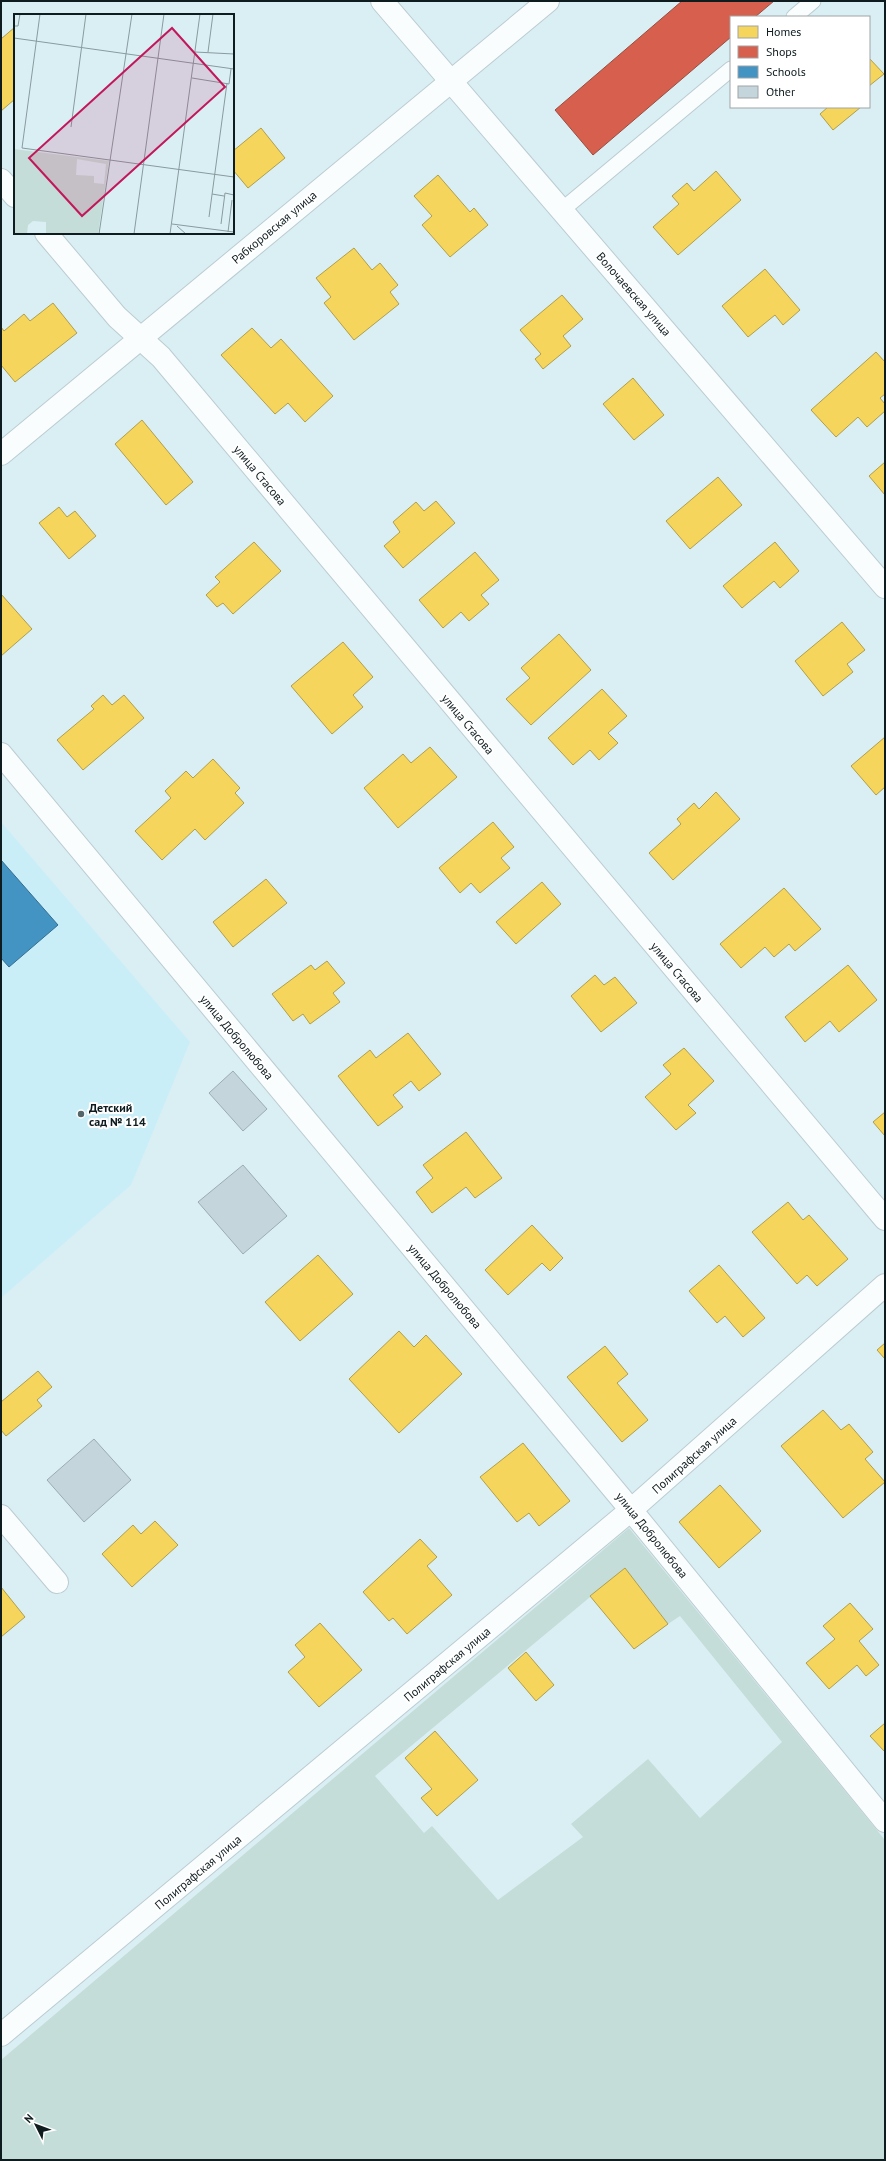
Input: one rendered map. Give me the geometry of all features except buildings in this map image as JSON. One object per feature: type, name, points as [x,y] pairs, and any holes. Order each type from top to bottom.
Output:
[{"type":"street","name":"Волочаевская улица","points":[[382,1],[885,586]]},
{"type":"street","name":"Рабкоровская улица","points":[[1,454],[548,1]]},
{"type":"street","points":[[1,180],[14,195]]},
{"type":"street","name":"улица Стасова","points":[[47,234],[117,317],[166,364],[885,1219]]},
{"type":"street","name":"улица Добролюбова","points":[[1,754],[631,1510],[885,1821]]},
{"type":"street","name":"Полиграфская улица","points":[[1,2035],[631,1510],[885,1285]]},
{"type":"street","points":[[1,1516],[57,1582]]},
{"type":"lane","points":[[795,16],[813,1]]},
{"type":"lane","points":[[562,210],[730,70]]},
{"type":"shaded area","name":"Детский сад № 114","points":[[1,822],[190,1042],[131,1185],[1,1298]]},
{"type":"green space","points":[[629,1528],[885,1840],[885,2160],[1,2160],[1,2060]],"holes":[[[625,1568],[668,1624],[680,1616],[782,1742],[700,1818],[648,1759],[571,1824],[583,1837],[498,1900],[432,1826],[424,1833],[375,1776]]]},
{"type":"place","name":"Детский сад № 114","points":[[81,1114]]}]
